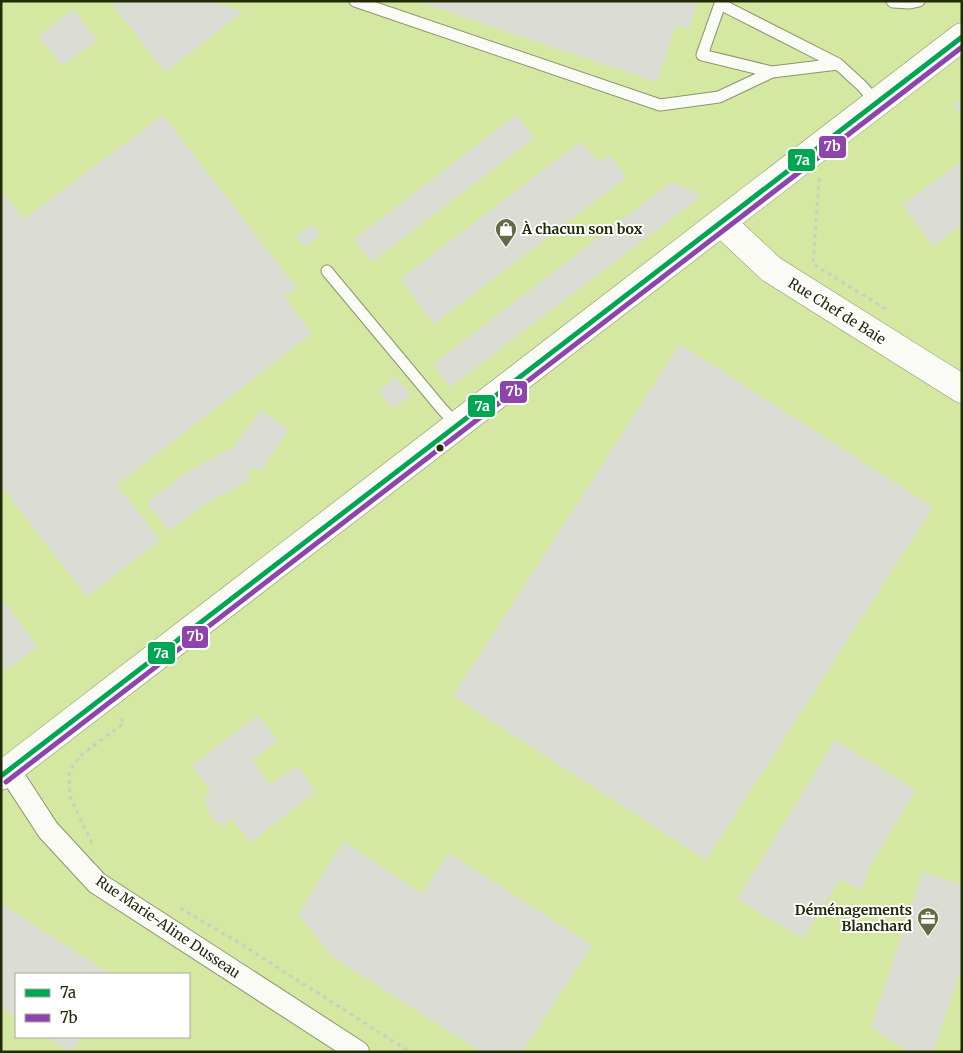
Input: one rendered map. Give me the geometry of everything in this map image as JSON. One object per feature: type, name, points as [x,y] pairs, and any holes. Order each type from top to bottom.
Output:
[{"type":"street","points":[[5,773],[962,37]]},
{"type":"street","name":"Rue Chef de Baie","points":[[721,222],[771,269],[962,389]]},
{"type":"street","name":"Rue Marie-Aline Dusseau","points":[[5,773],[48,830],[97,883],[358,1052]]},
{"type":"lane","points":[[355,1],[660,106],[719,97],[772,72],[838,64]]},
{"type":"lane","points":[[892,1],[910,3],[918,1]]},
{"type":"lane","points":[[772,72],[702,55],[718,3],[838,64],[876,102]]},
{"type":"lane","points":[[327,271],[442,410],[457,425]]},
{"type":"path","points":[[827,174],[819,180],[813,264],[890,311]]},
{"type":"path","points":[[96,850],[70,797],[69,772],[81,754],[124,723],[105,696]]},
{"type":"path","points":[[174,904],[241,944],[410,1052]]},
{"type":"shaded area","points":[[1,1],[962,1],[962,1052],[1,1052]]},
{"type":"building","points":[[110,1],[212,1],[243,12],[165,72]]},
{"type":"building","points":[[691,1],[697,3],[689,29],[676,25],[657,82],[419,2]]},
{"type":"building","points":[[73,9],[97,40],[62,66],[39,36]]},
{"type":"building","points":[[962,99],[962,117],[953,106]]},
{"type":"building","points":[[163,115],[297,288],[284,297],[312,333],[117,485],[160,540],[87,597],[1,486],[1,190],[24,219]]},
{"type":"building","points":[[516,115],[534,138],[372,262],[354,239]]},
{"type":"building","points":[[581,141],[598,162],[609,154],[627,177],[434,324],[400,279]]},
{"type":"building","points":[[962,161],[962,231],[958,226],[933,246],[902,205]]},
{"type":"building","points":[[671,182],[693,191],[700,197],[450,387],[433,364]]},
{"type":"building","points":[[312,224],[320,235],[304,247],[295,237]]},
{"type":"building","points":[[680,344],[933,507],[706,860],[453,696]]},
{"type":"building","points":[[396,377],[411,395],[393,409],[378,391]]},
{"type":"building","points":[[261,410],[289,430],[261,471],[255,468],[247,471],[251,479],[208,502],[169,531],[147,502],[187,472],[233,447]]},
{"type":"building","points":[[1,598],[38,646],[6,671],[1,665]]},
{"type":"building","points":[[258,715],[278,740],[252,761],[270,784],[298,766],[315,792],[251,842],[230,817],[226,825],[218,824],[212,818],[207,808],[205,797],[210,790],[192,765]]},
{"type":"building","points":[[835,740],[916,790],[871,864],[865,876],[868,877],[860,890],[840,879],[803,939],[737,899]]},
{"type":"building","points":[[343,841],[422,894],[449,853],[592,945],[522,1052],[482,1052],[334,958],[298,915]]},
{"type":"building","points":[[923,872],[962,885],[962,966],[933,1052],[909,1052],[871,1027]]},
{"type":"building","points":[[1,904],[109,973],[15,973],[15,1016],[1,1007]]},
{"type":"building","points":[[49,1038],[80,1038],[71,1052]]},
{"type":"transit line","name":"7a","points":[[1,776],[962,37]]},
{"type":"transit line","name":"7b","points":[[6,782],[962,47]]},
{"type":"place","name":"À chacun son box","points":[[506,248]]},
{"type":"place","name":"Déménagements Blanchard","points":[[928,937]]}]
